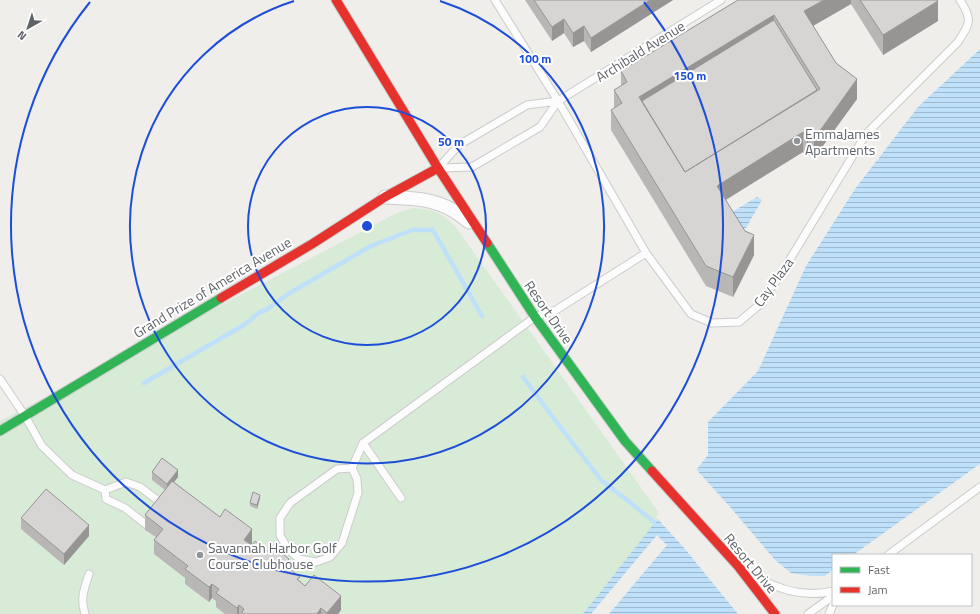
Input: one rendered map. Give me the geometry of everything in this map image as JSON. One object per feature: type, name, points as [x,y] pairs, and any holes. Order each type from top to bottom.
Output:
[{"type":"street","name":"Resort Drive","points":[[336,0],[438,168],[535,317],[625,441],[738,566],[775,614]]},
{"type":"street","name":"Grand Prize of America Avenue","points":[[0,431],[312,244],[385,197],[438,168]]},
{"type":"street","points":[[385,197],[433,202],[454,211],[475,226]]},
{"type":"lane","name":"Cay Plaza","points":[[495,0],[558,101],[646,253],[691,314],[712,323],[740,322],[758,306],[781,274],[866,134],[958,42],[968,26],[969,14],[960,0]]},
{"type":"lane","name":"Archibald Avenue","points":[[438,168],[472,167],[540,127],[558,101],[721,0]]},
{"type":"lane","name":"Archibald Avenue","points":[[438,168],[459,145],[527,105],[558,101]]},
{"type":"lane","points":[[352,468],[337,469],[290,503],[280,518],[280,535],[283,542],[299,559],[316,562],[330,557],[342,543],[358,493],[357,480],[352,468],[363,443],[535,317],[556,310],[646,253]]},
{"type":"lane","points":[[0,379],[25,416],[42,446],[72,475],[106,490],[126,482],[140,487],[164,505]]},
{"type":"lane","points":[[363,443],[401,498]]},
{"type":"lane","points":[[889,554],[980,487]]},
{"type":"lane","points":[[106,490],[106,499],[125,508],[148,526]]},
{"type":"lane","points":[[738,566],[777,588],[796,592],[825,593],[832,591]]},
{"type":"lane","points":[[85,614],[82,605],[82,593],[89,574]]},
{"type":"lane","points":[[808,614],[832,597]]},
{"type":"green space","points":[[412,208],[436,212],[445,217],[455,226],[731,614],[0,614],[0,421],[397,213]]},
{"type":"water","points":[[980,49],[980,464],[854,554],[832,554],[832,571],[786,604],[777,614],[583,614],[708,455],[708,422],[758,371],[806,266],[855,189],[918,107]]},
{"type":"water","points":[[757,197],[762,200],[746,228],[742,229],[732,212]]},
{"type":"pier","points":[[980,464],[980,466],[857,554]]},
{"type":"pier","points":[[695,468],[775,560],[791,573],[811,576],[828,576],[787,606],[780,614],[738,614],[685,549],[656,517]]},
{"type":"pier","points":[[657,535],[667,545],[609,614],[591,614]]},
{"type":"building","points":[[534,0],[650,0],[591,38],[584,26],[573,33],[564,19],[552,27]]},
{"type":"building","points":[[738,0],[824,0],[804,11],[836,63],[857,79],[814,139],[808,135],[807,136],[803,132],[717,186],[745,231],[754,235],[733,277],[706,266],[611,110],[622,103],[614,90],[627,82],[621,71]],"holes":[[[774,15],[820,89],[685,172],[639,97]]]},
{"type":"building","points":[[860,0],[937,0],[938,1],[883,35]]},
{"type":"building","points":[[774,20],[817,90],[685,172],[642,101]]},
{"type":"building","points":[[162,458],[178,470],[167,484],[152,472]]},
{"type":"building","name":"Savannah Harbor Golf Course Clubhouse","points":[[172,481],[220,517],[225,509],[252,529],[244,540],[252,545],[255,541],[270,553],[274,547],[289,559],[285,565],[300,577],[297,579],[305,586],[314,575],[341,596],[327,613],[321,608],[317,614],[244,614],[242,612],[244,609],[239,605],[237,608],[216,593],[219,589],[212,584],[209,587],[185,569],[188,566],[154,540],[163,529],[145,515]]},
{"type":"building","points":[[46,489],[89,525],[64,554],[21,518]]},
{"type":"building","points":[[253,492],[260,495],[257,505],[250,503]]},
{"type":"waterway","points":[[144,383],[244,325],[260,312],[266,310],[288,294],[371,246],[412,230],[433,230],[482,316]]},
{"type":"waterway","points":[[523,377],[601,480],[654,522]]},
{"type":"traffic: fast","points":[[487,243],[535,317],[625,441],[652,471]]},
{"type":"traffic: fast","points":[[0,431],[221,298]]},
{"type":"traffic: jam","points":[[336,0],[438,168],[487,243]]},
{"type":"traffic: jam","points":[[221,298],[312,244],[385,197],[438,168]]},
{"type":"traffic: jam","points":[[652,471],[738,566],[775,614]]},
{"type":"place","name":"EmmaJames Apartments","points":[[797,141]]},
{"type":"place","name":"Savannah Harbor Golf Course Clubhouse","points":[[200,555]]}]
